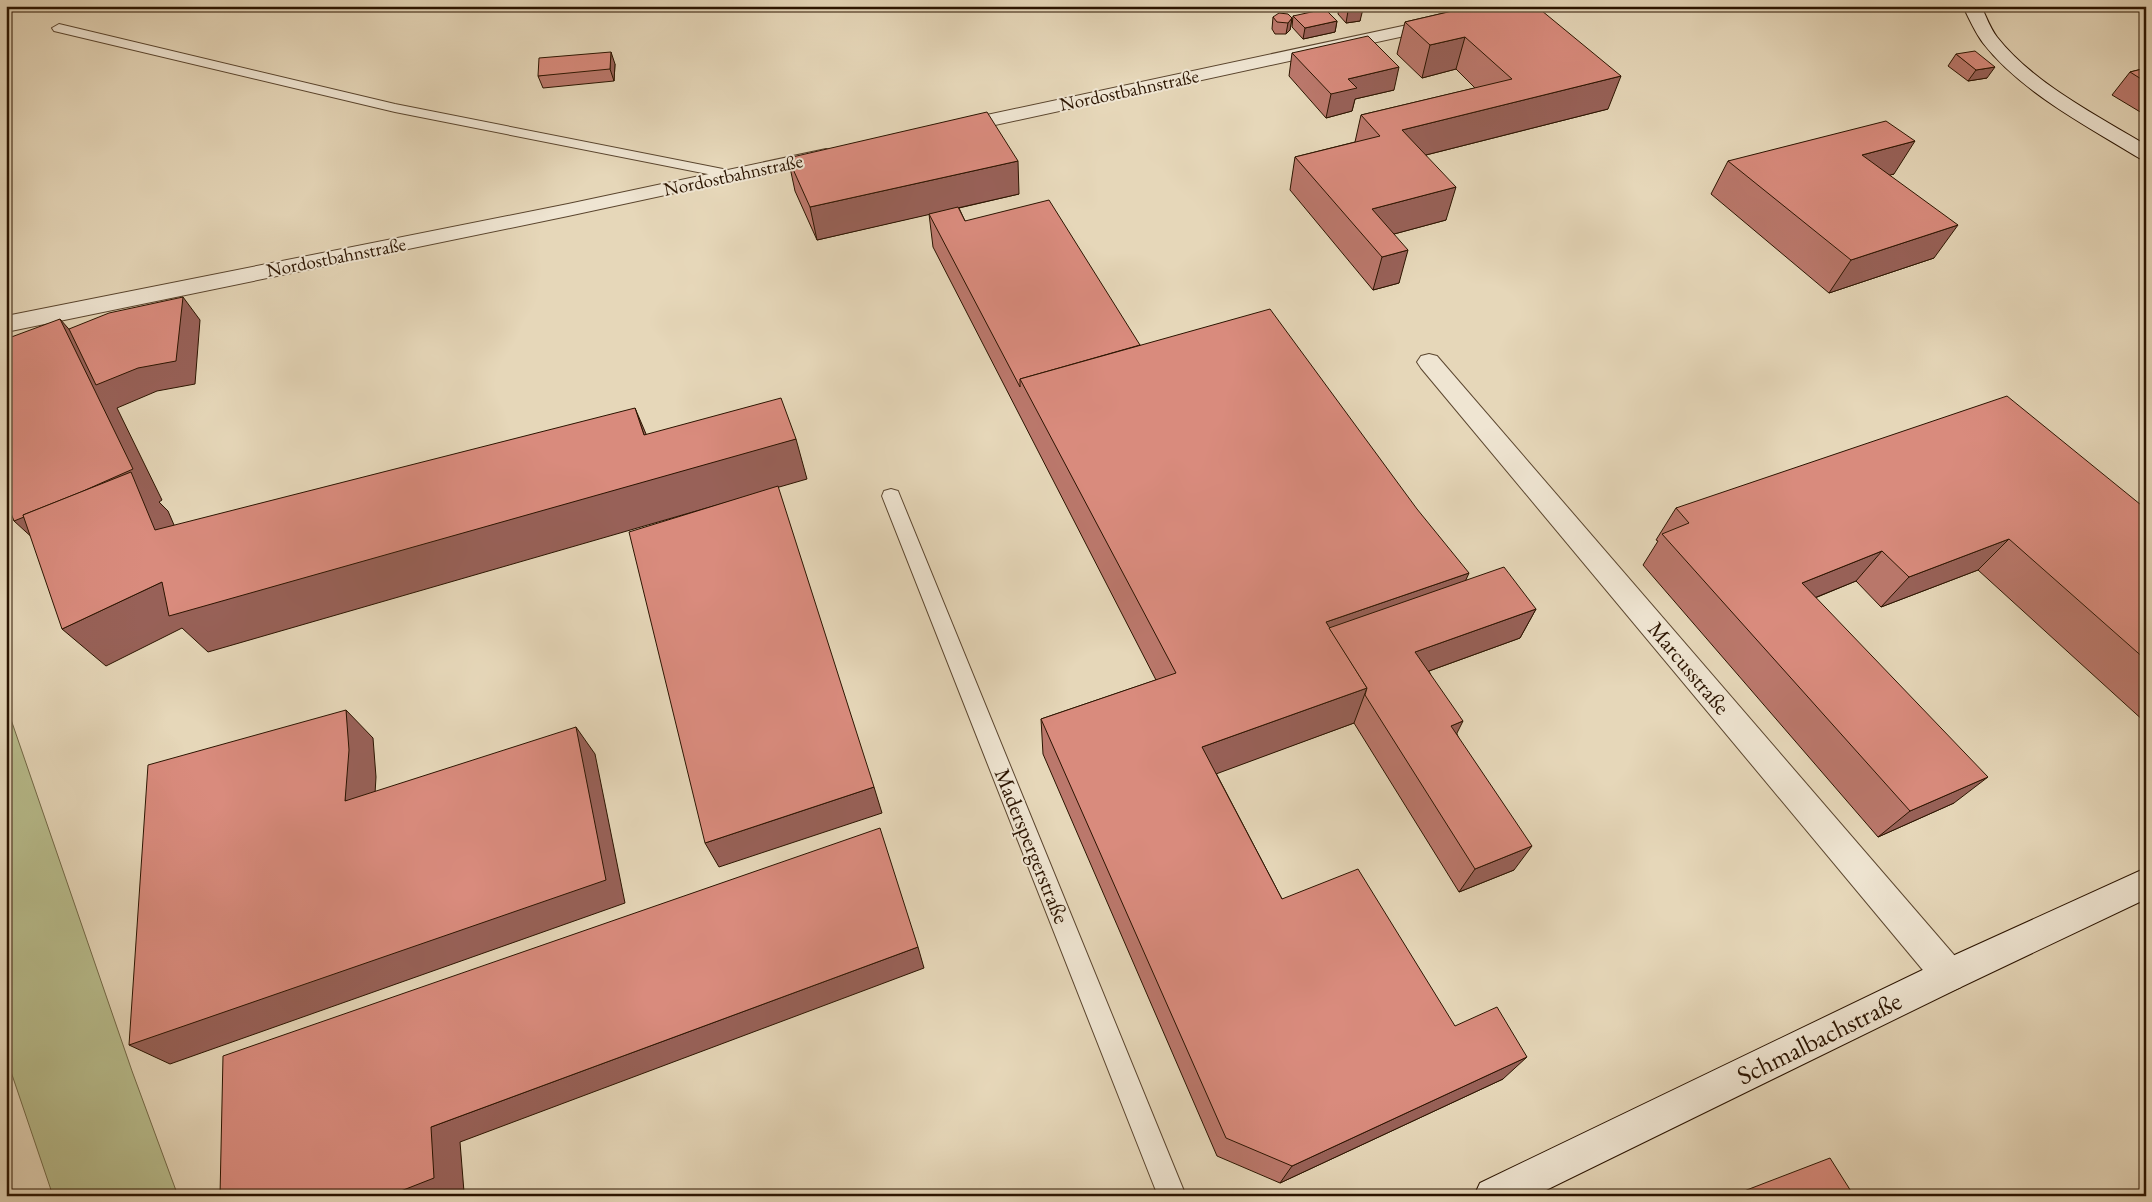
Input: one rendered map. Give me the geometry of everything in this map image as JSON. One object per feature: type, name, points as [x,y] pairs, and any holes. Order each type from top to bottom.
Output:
[{"type":"street","points":[[1972,6],[1990,40],[2014,63],[2043,87],[2146,154]]},
{"type":"street","name":"Nordostbahnstraße","points":[[937,131],[1459,19]]},
{"type":"street","name":"Nordostbahnstraße","points":[[6,324],[840,152]]},
{"type":"street","name":"Marcusstraße","points":[[1429,362],[1949,975]]},
{"type":"street","name":"Schmalbachstraße","points":[[1493,1196],[1949,975],[2146,883]]},
{"type":"lane","points":[[59,28],[396,108],[734,175]]},
{"type":"lane","name":"Maderspergerstraße","points":[[891,496],[1172,1196]]},
{"type":"green space","points":[[6,705],[132,1071],[178,1196],[53,1196],[6,1057]]},
{"type":"building","points":[[1344,6],[1361,6],[1363,9],[1348,11]]},
{"type":"building","points":[[1474,6],[1536,6],[1621,76],[1402,130],[1456,187],[1372,209],[1408,250],[1382,257],[1295,157],[1380,136],[1361,115],[1512,79],[1465,37],[1430,45],[1405,22]]},
{"type":"building","points":[[1325,9],[1337,21],[1305,28],[1293,16]]},
{"type":"building","points":[[1279,13],[1288,14],[1292,18],[1288,23],[1277,22],[1273,17]]},
{"type":"building","points":[[1368,36],[1399,67],[1348,79],[1357,88],[1331,94],[1292,53]]},
{"type":"building","points":[[1975,51],[1995,67],[1976,70],[1956,54]]},
{"type":"building","points":[[611,52],[610,69],[538,76],[539,58]]},
{"type":"building","points":[[2146,68],[2146,82],[2130,72]]},
{"type":"building","points":[[987,112],[1018,161],[810,207],[788,158]]},
{"type":"building","points":[[1886,121],[1915,141],[1862,155],[1958,225],[1851,260],[1728,161]]},
{"type":"building","points":[[1049,200],[1140,345],[1020,379],[1020,387],[929,214],[958,207],[965,221]]},
{"type":"building","points":[[183,297],[176,361],[138,368],[96,385],[69,329],[109,313]]},
{"type":"building","points":[[1270,309],[1417,509],[1469,573],[1326,622],[1367,688],[1202,747],[1282,899],[1358,869],[1455,1026],[1497,1007],[1527,1057],[1292,1166],[1226,1138],[1041,719],[1176,673],[1020,379]]},
{"type":"building","points":[[60,319],[133,469],[23,515],[24,517],[14,521],[6,501],[6,339]]},
{"type":"building","points":[[2007,396],[2146,509],[2146,660],[2009,539],[1909,577],[1882,551],[1802,583],[1988,777],[1910,811],[1662,534],[1689,523],[1676,508]]},
{"type":"building","points":[[781,398],[796,439],[169,616],[162,582],[62,629],[23,515],[131,472],[155,530],[635,408],[644,435]]},
{"type":"building","points":[[778,486],[874,787],[705,843],[629,532]]},
{"type":"building","points":[[1504,567],[1536,609],[1415,652],[1463,721],[1451,726],[1532,846],[1475,869],[1365,695],[1367,688],[1329,628]]},
{"type":"building","points":[[346,710],[349,750],[345,801],[576,727],[606,880],[129,1045],[148,765]]},
{"type":"building","points":[[880,828],[918,947],[431,1127],[434,1178],[388,1196],[220,1196],[223,1056]]},
{"type":"building","points":[[1830,1158],[1854,1196],[1731,1196]]}]
